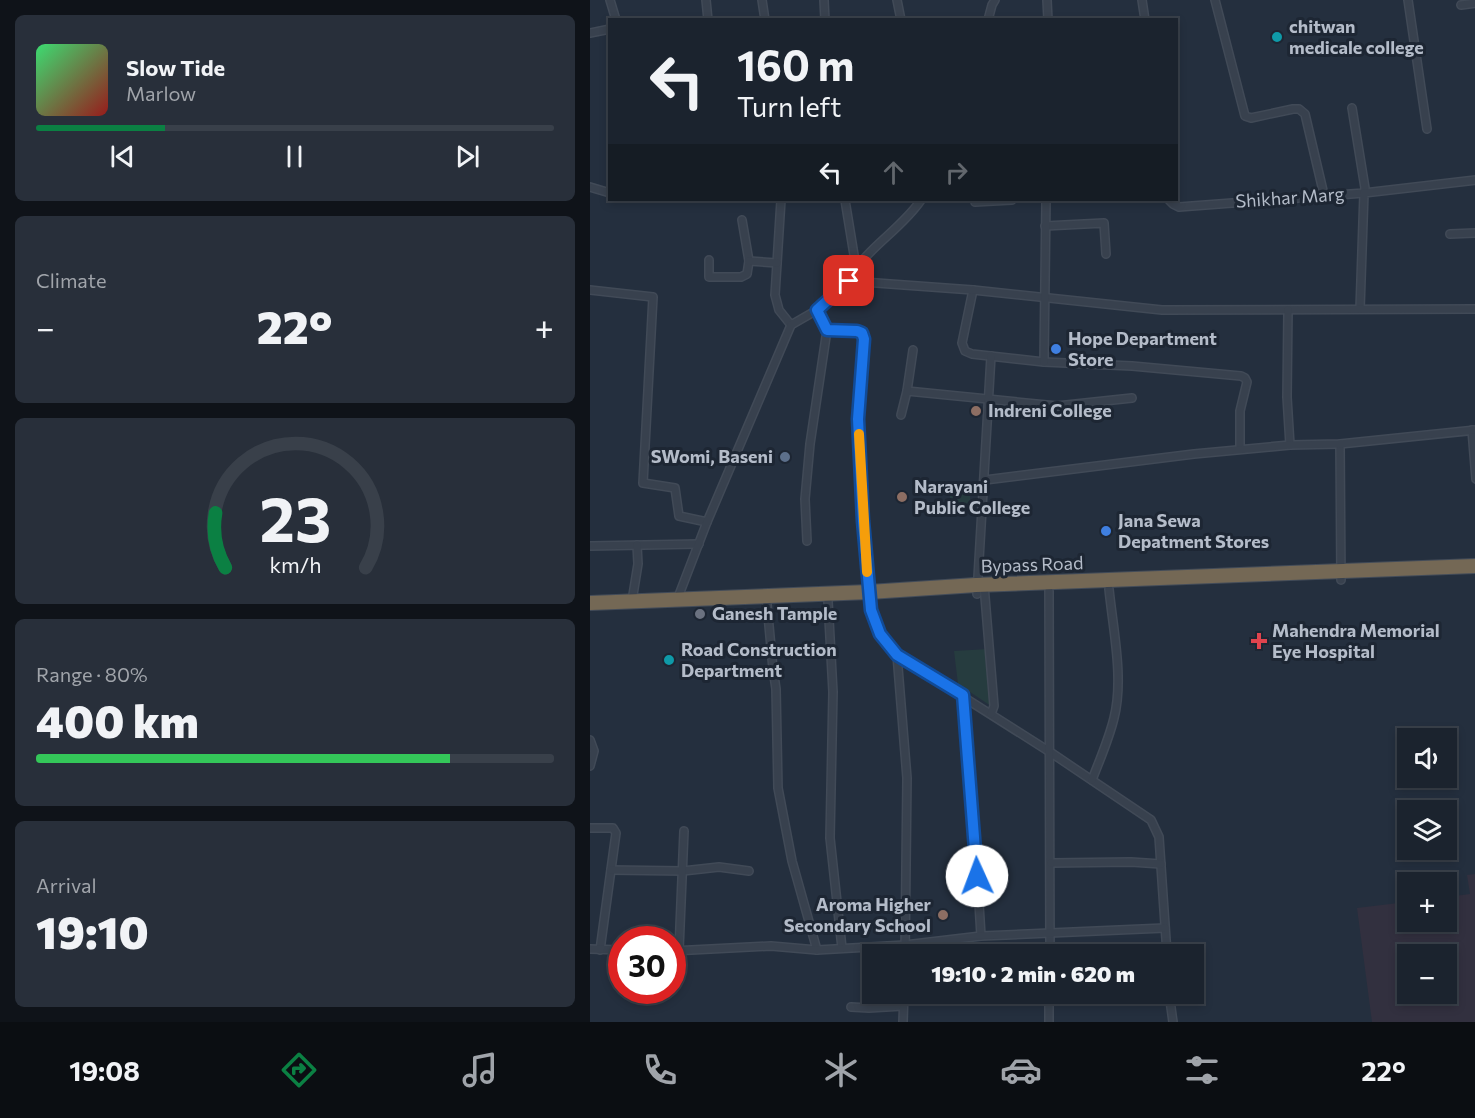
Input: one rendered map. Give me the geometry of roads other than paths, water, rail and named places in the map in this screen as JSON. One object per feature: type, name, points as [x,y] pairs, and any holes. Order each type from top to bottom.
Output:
[{"type":"highway","name":"Bypass Road","points":[[590,603],[869,596],[1341,575],[1475,566]]},
{"type":"highway","name":"Bypass Road","points":[[1341,575],[1475,576]]},
{"type":"highway","name":"Bypass Road","points":[[981,590],[1109,589],[1204,580]]},
{"type":"highway","name":"Bypass Road","points":[[590,612],[828,602],[869,596]]},
{"type":"street","points":[[610,0],[615,18]]},
{"type":"street","points":[[706,0],[708,18]]},
{"type":"street","points":[[762,0],[765,18]]},
{"type":"street","points":[[824,0],[825,18]]},
{"type":"street","points":[[898,0],[901,18]]},
{"type":"street","points":[[989,18],[995,0]]},
{"type":"street","points":[[1047,0],[1048,18]]},
{"type":"street","points":[[1142,0],[1145,18]]},
{"type":"street","points":[[1216,0],[1246,116],[1251,118],[1293,109],[1299,109],[1305,114],[1324,195]]},
{"type":"street","points":[[1408,0],[1427,129]]},
{"type":"street","points":[[1461,5],[1475,3]]},
{"type":"street","points":[[590,33],[608,29]]},
{"type":"street","name":"Shikhar Marg","points":[[1170,201],[1179,207],[1364,193],[1352,108]]},
{"type":"street","points":[[1360,309],[1364,193],[1475,180]]},
{"type":"street","points":[[590,187],[608,192]]},
{"type":"street","points":[[781,201],[774,295],[779,310],[791,325]]},
{"type":"street","points":[[845,201],[856,267]]},
{"type":"street","points":[[677,600],[707,522],[791,325],[817,310],[849,281],[856,267],[903,222],[919,201]]},
{"type":"street","points":[[975,202],[994,201]]},
{"type":"street","points":[[1044,363],[1046,201]]},
{"type":"street","points":[[709,260],[708,277],[745,276],[749,272],[742,220]]},
{"type":"street","points":[[1045,226],[1104,223],[1106,254]]},
{"type":"street","points":[[1450,234],[1475,233]]},
{"type":"street","points":[[749,261],[777,263]]},
{"type":"street","points":[[849,281],[972,290],[1162,310],[1475,309]]},
{"type":"street","points":[[590,290],[653,297],[643,483],[675,488],[679,516],[707,522]]},
{"type":"street","points":[[972,290],[962,343],[965,351],[972,354],[1044,363],[1132,366],[1245,378],[1247,382],[1240,411],[1240,449]]},
{"type":"street","points":[[807,541],[804,517],[809,455],[827,330],[817,310]]},
{"type":"street","points":[[1288,310],[1287,397],[1290,446]]},
{"type":"street","points":[[827,330],[857,331],[862,333],[864,339],[858,419],[869,596],[874,622],[880,634],[897,655],[963,695],[1151,820],[1159,837],[1166,944]]},
{"type":"street","points":[[901,416],[908,392],[913,350]]},
{"type":"street","points":[[991,356],[981,590],[994,706],[991,714]]},
{"type":"street","points":[[908,392],[1057,406],[1132,398]]},
{"type":"street","points":[[985,480],[1240,449],[1340,444],[1474,430],[1475,479]]},
{"type":"street","points":[[1340,444],[1341,575]]},
{"type":"street","points":[[590,546],[698,544]]},
{"type":"street","points":[[632,601],[638,564],[637,545]]},
{"type":"street","points":[[1092,780],[1109,737],[1118,696],[1109,589]]},
{"type":"street","points":[[1049,591],[1050,944]]},
{"type":"street","points":[[828,602],[833,692],[830,838],[842,948]]},
{"type":"street","points":[[767,604],[776,689],[778,789],[792,861],[817,950]]},
{"type":"street","points":[[897,655],[906,778],[905,944]]},
{"type":"street","points":[[963,695],[981,936]]},
{"type":"street","points":[[590,740],[594,751],[590,766]]},
{"type":"street","points":[[590,828],[608,827],[615,830],[599,950]]},
{"type":"street","points":[[678,926],[684,831]]},
{"type":"street","points":[[1051,863],[1161,864]]},
{"type":"street","points":[[611,870],[683,871],[719,867],[749,871]]},
{"type":"street","points":[[913,944],[981,936],[1165,928]]},
{"type":"street","points":[[686,950],[771,946],[817,950],[862,947]]},
{"type":"street","points":[[590,949],[608,950]]},
{"type":"street","points":[[1049,1004],[1049,1022]]},
{"type":"street","points":[[1171,1004],[1173,1022]]},
{"type":"street","points":[[851,1006],[869,1008],[903,1006],[903,1022]]},
{"type":"place","name":"chitwan medicale college","points":[[1277,37]]},
{"type":"place","name":"Hope Department Store","points":[[1056,349]]},
{"type":"place","name":"Indreni College","points":[[976,411]]},
{"type":"place","name":"SWomi, Baseni","points":[[785,457]]},
{"type":"place","name":"Narayani Public College","points":[[902,497]]},
{"type":"place","name":"Jana Sewa Depatment Stores","points":[[1106,531]]},
{"type":"place","name":"Ganesh Tample","points":[[700,614]]},
{"type":"place","name":"Mahendra Memorial Eye Hospital","points":[[1259,641]]},
{"type":"place","name":"Road Construction Department","points":[[669,660]]},
{"type":"place","name":"Aroma Higher Secondary School","points":[[943,915]]}]
